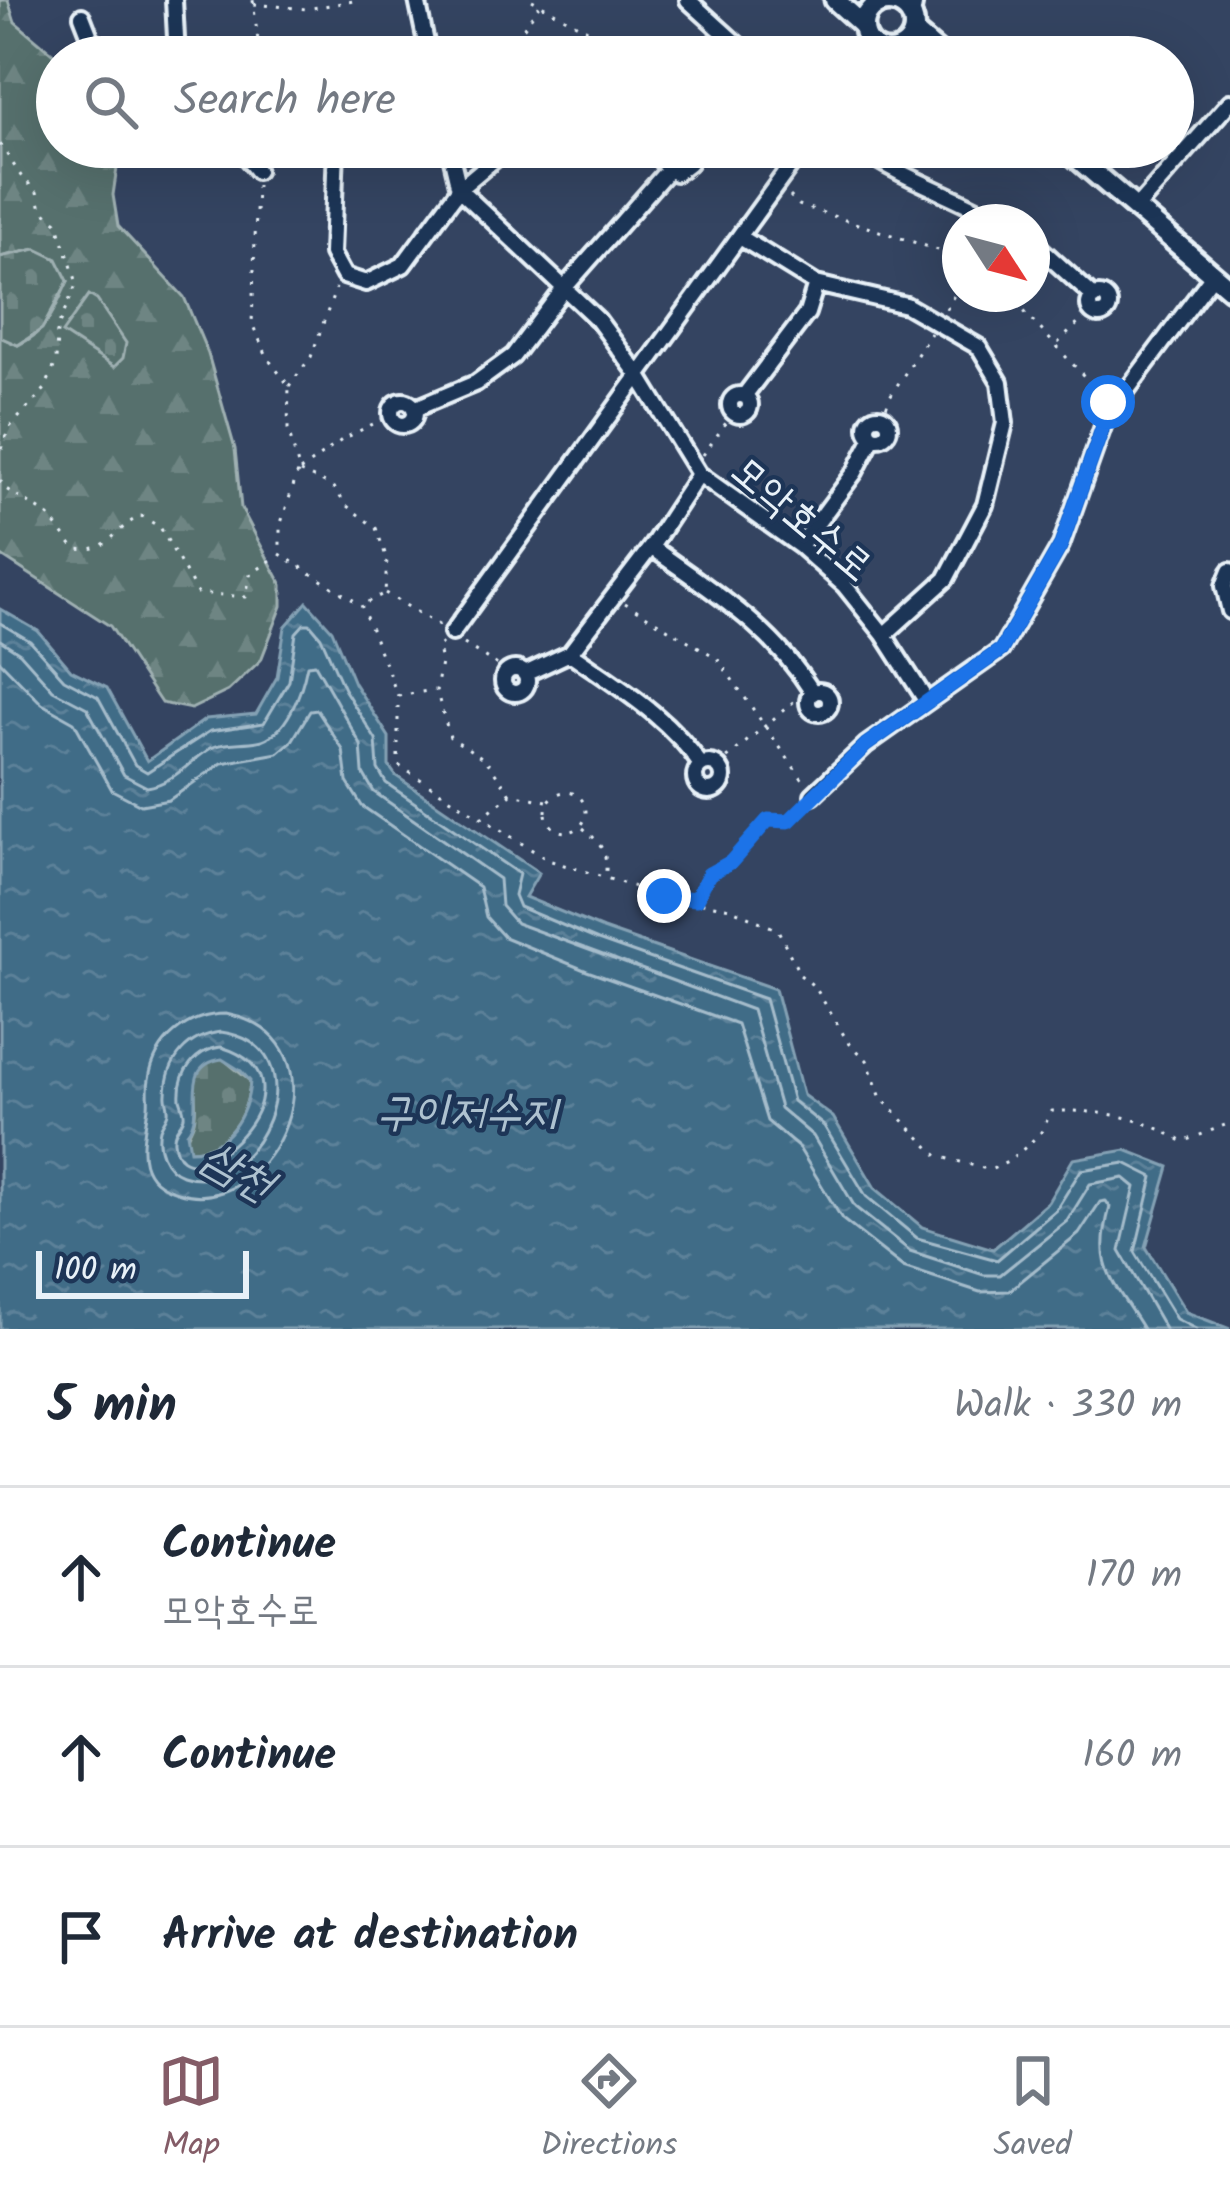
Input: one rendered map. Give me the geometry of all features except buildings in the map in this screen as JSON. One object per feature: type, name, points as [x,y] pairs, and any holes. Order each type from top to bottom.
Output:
[{"type":"street","points":[[174,0],[176,36]]},
{"type":"street","points":[[417,0],[424,36]]},
{"type":"street","points":[[688,0],[728,36]]},
{"type":"street","points":[[835,0],[870,36]]},
{"type":"street","points":[[863,36],[882,2],[914,16]]},
{"type":"street","points":[[82,16],[90,36]]},
{"type":"street","points":[[1194,143],[1230,102]]},
{"type":"street","points":[[335,168],[332,254],[344,276],[365,283],[404,265],[459,189],[484,168]]},
{"type":"street","points":[[454,168],[459,189]]},
{"type":"street","points":[[391,415],[405,425],[414,418],[414,409],[476,383],[513,356],[565,287],[668,170],[686,168]]},
{"type":"street","points":[[452,633],[789,168]]},
{"type":"street","points":[[886,168],[969,204]]},
{"type":"street","points":[[1090,168],[1230,290]]},
{"type":"street","points":[[1137,207],[1172,168]]},
{"type":"street","name":"모악호수로","points":[[459,189],[598,320],[695,468],[844,585],[884,635],[927,702]]},
{"type":"street","points":[[740,237],[816,284],[906,305],[979,347],[1000,382],[1006,423],[985,505],[946,579],[884,635]]},
{"type":"street","points":[[1050,260],[1093,304]]},
{"type":"street","points":[[813,795],[866,745],[1001,650],[1061,545],[1106,418],[1213,274]]},
{"type":"street","points":[[734,413],[748,410],[744,396],[807,313],[816,284]]},
{"type":"street","points":[[800,546],[855,472],[873,437],[886,434],[888,424],[883,418]]},
{"type":"street","points":[[526,674],[526,686],[513,694],[502,683],[507,671],[526,674],[570,653],[651,547],[695,468]]},
{"type":"street","points":[[651,547],[752,621],[788,654],[811,691]]},
{"type":"street","points":[[1230,571],[1224,586],[1230,611]]},
{"type":"street","points":[[570,653],[656,714],[685,741],[701,765]]},
{"type":"street","points":[[701,765],[718,766],[723,780],[710,791],[695,781],[701,765]]},
{"type":"path","points":[[258,36],[254,2],[306,10],[359,0]]},
{"type":"path","points":[[532,0],[597,36]]},
{"type":"path","points":[[518,36],[542,2]]},
{"type":"path","points":[[0,144],[37,192],[41,208],[57,222],[77,284],[57,329],[56,362],[46,389],[10,428],[0,455]]},
{"type":"path","points":[[771,168],[799,205],[942,252]]},
{"type":"path","points":[[257,171],[253,324],[269,360],[289,386]]},
{"type":"path","points":[[280,554],[280,526],[298,472],[288,429],[289,386],[311,357],[340,268]]},
{"type":"path","points":[[1056,344],[1093,304]]},
{"type":"path","points":[[883,418],[889,398],[944,312]]},
{"type":"path","points":[[1025,312],[1114,408]]},
{"type":"path","points":[[695,468],[734,413]]},
{"type":"path","points":[[298,472],[343,439],[391,415]]},
{"type":"path","points":[[298,472],[332,486],[347,506],[376,528],[387,559],[385,593]]},
{"type":"path","points":[[0,480],[6,489],[49,516],[75,549],[94,551],[125,523],[141,516],[160,527],[197,593],[246,597],[250,575],[280,554]]},
{"type":"path","points":[[280,554],[361,605],[398,696],[398,765],[548,860],[664,896],[730,908],[778,930],[800,975],[815,987],[848,1042],[867,1060],[881,1098],[938,1156],[990,1170],[1028,1145],[1052,1111],[1092,1111],[1154,1123],[1183,1142],[1230,1123]]},
{"type":"path","points":[[385,593],[507,671]]},
{"type":"path","points":[[361,605],[385,593]]},
{"type":"path","points":[[613,596],[717,658],[813,795],[789,821],[768,820],[731,862],[709,874],[696,899]]},
{"type":"path","points":[[452,633],[438,647],[442,664],[436,690],[450,737],[486,760],[511,794],[548,802]]},
{"type":"path","points":[[398,696],[436,690]]},
{"type":"path","points":[[718,766],[811,691]]},
{"type":"path","points":[[559,793],[579,796],[587,814],[581,826],[563,833],[552,827],[546,815],[548,802],[559,793]]},
{"type":"path","points":[[481,818],[511,794]]},
{"type":"path","points":[[581,826],[599,842],[608,859],[604,879]]},
{"type":"green space","points":[[0,0],[8,0],[15,22],[36,40],[36,168],[117,168],[113,195],[118,226],[184,297],[208,354],[235,449],[241,508],[282,585],[282,606],[261,660],[228,691],[191,709],[161,703],[110,626],[0,555],[0,337],[18,345],[36,334],[68,281],[36,249],[0,257]]},
{"type":"green space","points":[[36,249],[57,259],[68,281],[42,329],[18,345],[0,337],[0,257]]},
{"type":"green space","points":[[89,295],[126,343],[123,358],[114,367],[62,333]]},
{"type":"green space","points":[[222,1058],[250,1081],[245,1107],[224,1137],[190,1150],[186,1142],[195,1114],[196,1076],[200,1068]]},
{"type":"water","name":"구이저수지","points":[[307,602],[332,630],[354,683],[389,737],[389,766],[396,776],[539,873],[525,897],[775,989],[803,1095],[833,1117],[875,1188],[922,1227],[993,1249],[1048,1202],[1073,1159],[1126,1150],[1169,1167],[1146,1247],[1186,1312],[1230,1329],[0,1329],[0,609],[38,631],[71,670],[107,688],[147,761],[206,719],[256,714],[277,677],[285,627]],"holes":[[[222,1059],[250,1081],[240,1118],[215,1144],[190,1150],[187,1133],[195,1113],[200,1070]]]},
{"type":"route","points":[[664,896],[696,899],[709,874],[731,862],[768,820],[789,821],[866,745],[1001,650],[1061,545],[1106,418],[1114,408],[1108,402]]},
{"type":"water label","name":"삼천","points":[[239,1169]]}]
